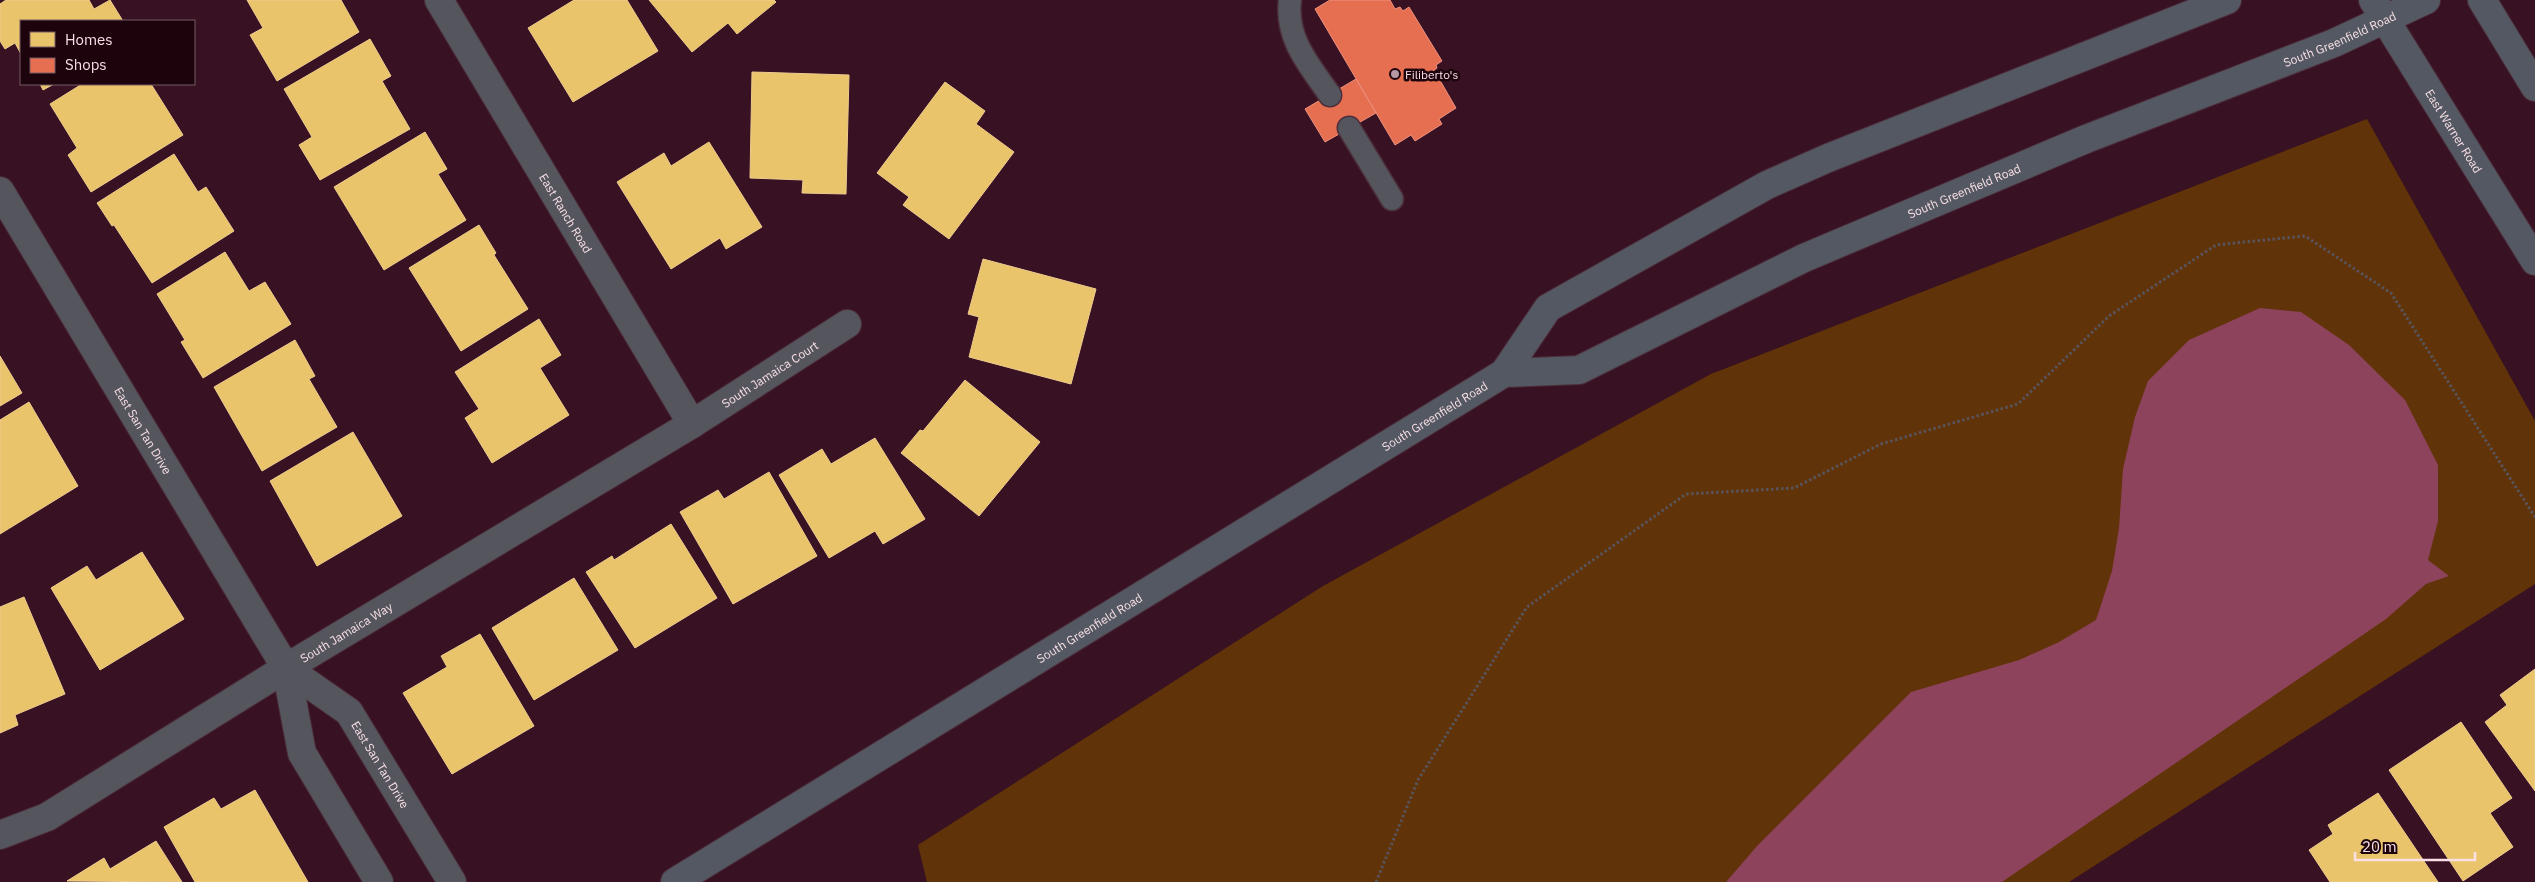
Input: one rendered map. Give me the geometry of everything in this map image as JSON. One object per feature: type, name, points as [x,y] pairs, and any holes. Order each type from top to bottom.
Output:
[{"type":"main road","name":"South Greenfield Road","points":[[675,882],[1504,373],[1548,308],[1767,186],[1846,151],[2227,0]]},
{"type":"main road","name":"South Greenfield Road","points":[[1504,373],[1580,370],[1804,258],[2086,138],[2334,43],[2379,10],[2426,0]]},
{"type":"main road","points":[[2482,0],[2535,87]]},
{"type":"main road","name":"East Warner Road","points":[[2379,10],[2535,261]]},
{"type":"street","name":"East Ranch Road","points":[[439,0],[692,424]]},
{"type":"street","name":"East San Tan Drive","points":[[0,191],[286,668],[302,753],[379,882]]},
{"type":"street","name":"South Jamaica Court","points":[[692,424],[847,324]]},
{"type":"street","name":"South Jamaica Way","points":[[0,836],[47,817],[286,668],[692,424]]},
{"type":"street","name":"East San Tan Drive","points":[[286,668],[348,712],[452,882]]},
{"type":"lane","points":[[1290,0],[1288,17],[1294,39],[1304,59],[1330,95]]},
{"type":"lane","points":[[1349,128],[1392,198]]},
{"type":"path","points":[[1376,882],[1418,780],[1526,607],[1686,494],[1794,488],[1881,444],[2018,404],[2109,316],[2216,245],[2305,236],[2391,293],[2535,517]]},
{"type":"shaded area","points":[[2367,119],[2535,421],[2535,584],[2069,882],[927,882],[918,845],[1323,586],[1711,374]]},
{"type":"shaded area","points":[[2260,308],[2301,312],[2349,345],[2405,400],[2438,465],[2438,521],[2428,560],[2449,576],[2426,584],[2386,619],[2002,882],[1726,882],[1758,845],[1911,692],[2019,660],[2059,642],[2096,620],[2112,571],[2119,528],[2123,469],[2135,417],[2148,381],[2189,340]]},
{"type":"building: Homes","points":[[6,0],[89,0],[94,9],[110,0],[122,20],[20,20],[20,52],[15,43],[5,49],[0,41],[0,4]]},
{"type":"building: Homes","points":[[247,0],[341,0],[359,32],[277,81],[250,35],[263,28]]},
{"type":"building: Homes","points":[[574,0],[627,0],[658,51],[573,102],[528,28]]},
{"type":"building: Homes","points":[[649,0],[774,0],[776,2],[737,34],[728,23],[692,52]]},
{"type":"building: Homes","points":[[370,39],[391,76],[382,81],[410,129],[320,180],[299,145],[312,137],[284,89]]},
{"type":"building: Homes","points":[[752,72],[849,75],[846,194],[802,193],[803,180],[750,178]]},
{"type":"building: Homes","points":[[945,82],[985,111],[976,124],[1014,152],[949,239],[903,205],[909,197],[877,173]]},
{"type":"building: Homes","points":[[40,85],[52,85],[43,90]]},
{"type":"building: Homes","points":[[80,85],[152,85],[183,135],[91,192],[68,155],[77,148],[50,104]]},
{"type":"building: Homes","points":[[425,132],[447,169],[438,174],[466,220],[384,270],[334,187]]},
{"type":"building: Homes","points":[[709,142],[762,227],[726,249],[720,238],[671,269],[617,182],[664,153],[671,166]]},
{"type":"building: Homes","points":[[174,154],[198,192],[206,187],[234,231],[152,283],[114,225],[112,226],[97,203]]},
{"type":"building: Homes","points":[[479,225],[496,253],[494,255],[528,309],[461,351],[409,268]]},
{"type":"building: Homes","points":[[225,252],[249,291],[265,282],[291,324],[203,378],[181,342],[185,340],[157,294]]},
{"type":"building: Homes","points":[[983,259],[1096,289],[1071,384],[969,357],[979,317],[968,314]]},
{"type":"building: Homes","points":[[539,319],[561,355],[540,368],[569,415],[492,463],[465,418],[479,409],[455,372]]},
{"type":"building: Homes","points":[[295,340],[315,376],[309,379],[337,427],[262,471],[214,387]]},
{"type":"building: Homes","points":[[0,356],[22,393],[0,406]]},
{"type":"building: Homes","points":[[965,380],[1040,442],[979,516],[901,453],[920,430],[923,431]]},
{"type":"building: Homes","points":[[29,402],[78,486],[0,534],[0,420]]},
{"type":"building: Homes","points":[[353,432],[402,516],[317,566],[270,481]]},
{"type":"building: Homes","points":[[875,438],[925,519],[883,544],[875,531],[829,558],[779,475],[822,449],[831,464]]},
{"type":"building: Homes","points":[[769,472],[817,556],[733,604],[680,512],[718,490],[724,499]]},
{"type":"building: Homes","points":[[671,524],[717,598],[635,648],[586,572],[612,556],[614,560]]},
{"type":"building: Homes","points":[[142,552],[184,619],[100,670],[51,588],[87,566],[96,580]]},
{"type":"building: Homes","points":[[574,578],[618,650],[534,700],[492,628]]},
{"type":"building: Homes","points":[[24,597],[65,694],[15,715],[18,725],[0,733],[0,607]]},
{"type":"building: Homes","points":[[480,634],[534,726],[452,774],[403,693],[447,667],[441,656]]},
{"type":"building: Homes","points":[[2535,669],[2535,791],[2485,722],[2507,705],[2500,695]]},
{"type":"building: Homes","points":[[2461,722],[2512,798],[2490,813],[2513,847],[2463,881],[2389,770]]},
{"type":"building: Homes","points":[[255,790],[308,882],[195,882],[164,827],[214,798],[221,809]]},
{"type":"building: Homes","points":[[2378,793],[2438,882],[2330,882],[2309,850],[2333,834],[2328,825]]},
{"type":"building: Homes","points":[[156,841],[182,882],[67,881],[104,858],[110,869]]},
{"type":"building: Shops","name":"Filiberto's","points":[[1330,0],[1390,0],[1395,9],[1400,7],[1403,11],[1409,7],[1442,61],[1436,65],[1437,68],[1434,70],[1456,108],[1439,119],[1442,124],[1415,141],[1411,135],[1395,145],[1315,9]]},
{"type":"building: Shops","points":[[1356,79],[1376,113],[1325,142],[1305,109]]},
{"type":"place","name":"Filiberto's","points":[[1395,74]]}]
